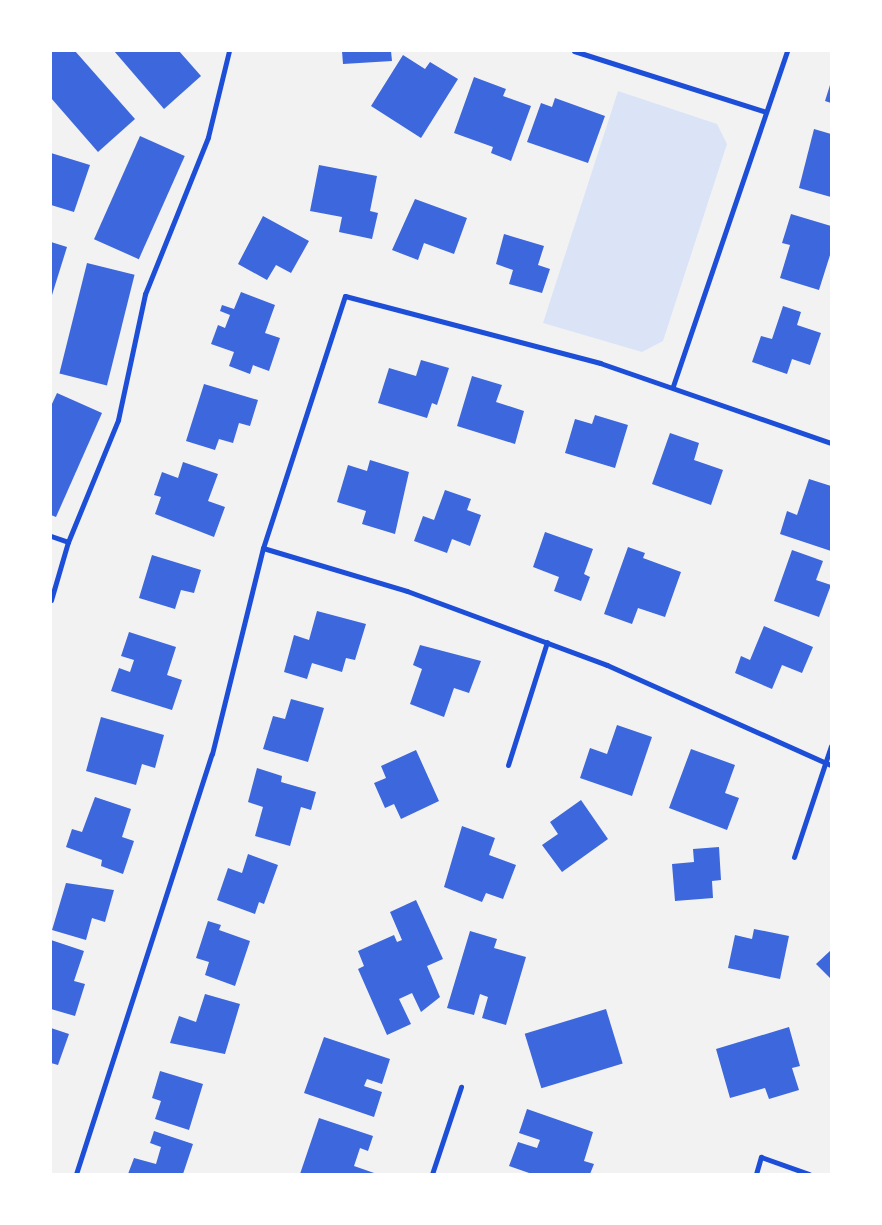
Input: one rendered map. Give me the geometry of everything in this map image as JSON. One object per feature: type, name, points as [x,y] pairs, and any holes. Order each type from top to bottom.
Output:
[{"type":"street","points":[[51,600],[68,542],[118,420],[145,294],[208,138],[229,51]]},
{"type":"street","points":[[574,51],[766,112]]},
{"type":"street","points":[[672,386],[787,51]]},
{"type":"street","points":[[76,1174],[212,754],[263,548],[345,296],[513,338],[672,386],[831,443]]},
{"type":"street","points":[[51,536],[68,542]]},
{"type":"street","points":[[263,548],[406,591],[547,642],[828,764]]},
{"type":"street","points":[[508,764],[547,642]]},
{"type":"street","points":[[794,858],[828,764],[831,746]]},
{"type":"street","points":[[432,1174],[461,1087]]},
{"type":"street","points":[[756,1174],[762,1157],[809,1174]]},
{"type":"shaded area","points":[[618,91],[717,124],[727,144],[663,341],[642,352],[543,323]]},
{"type":"building","points":[[51,51],[75,51],[135,119],[98,152],[51,98]]},
{"type":"building","points":[[114,51],[179,51],[201,76],[164,109]]},
{"type":"building","points":[[342,51],[391,51],[392,61],[343,64]]},
{"type":"building","points":[[403,55],[425,69],[430,62],[458,79],[421,138],[371,106]]},
{"type":"building","points":[[474,77],[506,89],[503,96],[531,106],[511,161],[491,153],[493,147],[454,133]]},
{"type":"building","points":[[831,85],[831,103],[825,101]]},
{"type":"building","points":[[555,98],[605,116],[588,163],[527,142],[541,103],[552,107]]},
{"type":"building","points":[[814,129],[831,134],[831,197],[799,188]]},
{"type":"building","points":[[140,136],[185,156],[139,259],[94,239]]},
{"type":"building","points":[[51,153],[90,165],[74,212],[51,205]]},
{"type":"building","points":[[319,165],[377,176],[370,211],[378,213],[372,239],[339,232],[342,217],[310,211]]},
{"type":"building","points":[[415,199],[467,218],[454,254],[424,243],[418,260],[392,250]]},
{"type":"building","points":[[791,214],[831,226],[831,252],[819,290],[780,278],[790,245],[782,243]]},
{"type":"building","points":[[263,216],[309,241],[291,273],[276,265],[267,280],[238,264]]},
{"type":"building","points":[[504,234],[544,246],[538,265],[550,269],[542,293],[509,284],[513,270],[496,264]]},
{"type":"building","points":[[51,242],[67,247],[52,295],[51,295]]},
{"type":"building","points":[[87,263],[135,275],[107,385],[59,374]]},
{"type":"building","points":[[241,292],[275,305],[265,333],[280,338],[269,371],[253,365],[250,374],[229,366],[234,352],[211,344],[218,325],[225,328],[230,315],[220,311],[222,305],[234,309]]},
{"type":"building","points":[[783,306],[801,312],[797,325],[821,333],[810,365],[792,359],[787,374],[752,362],[761,336],[772,339]]},
{"type":"building","points":[[421,360],[449,368],[437,405],[432,403],[427,418],[378,403],[389,368],[416,376]]},
{"type":"building","points":[[472,376],[502,385],[496,402],[524,411],[515,444],[457,426]]},
{"type":"building","points":[[204,384],[258,400],[250,426],[239,423],[233,443],[219,439],[215,450],[186,441]]},
{"type":"building","points":[[57,393],[102,413],[56,517],[51,515],[51,406]]},
{"type":"building","points":[[595,415],[628,425],[615,468],[565,453],[575,419],[592,424]]},
{"type":"building","points":[[670,433],[699,443],[694,460],[723,470],[711,505],[652,484]]},
{"type":"building","points":[[370,460],[409,472],[395,534],[362,524],[366,511],[337,502],[348,465],[367,471]]},
{"type":"building","points":[[183,462],[218,474],[208,501],[225,507],[214,537],[155,514],[161,497],[154,495],[162,472],[178,478]]},
{"type":"building","points":[[809,479],[831,486],[831,551],[780,534],[787,511],[797,515]]},
{"type":"building","points":[[445,490],[471,499],[467,510],[481,515],[470,546],[452,539],[447,553],[414,541],[423,516],[434,520]]},
{"type":"building","points":[[545,532],[593,549],[584,574],[590,577],[581,601],[554,591],[559,577],[533,567]]},
{"type":"building","points":[[628,547],[645,553],[643,558],[681,572],[665,617],[638,608],[632,624],[604,614]]},
{"type":"building","points":[[792,550],[823,561],[816,580],[831,585],[819,617],[774,601]]},
{"type":"building","points":[[152,555],[201,570],[194,593],[181,590],[175,609],[139,598]]},
{"type":"building","points":[[317,611],[366,624],[355,660],[346,658],[342,672],[312,663],[307,679],[284,672],[294,635],[309,640]]},
{"type":"building","points":[[764,626],[813,647],[802,673],[782,665],[772,689],[735,673],[741,656],[750,660]]},
{"type":"building","points":[[129,632],[176,647],[167,675],[182,680],[172,710],[111,691],[119,668],[130,672],[134,660],[121,656]]},
{"type":"building","points":[[420,645],[481,661],[469,693],[454,688],[444,717],[410,704],[422,669],[413,665]]},
{"type":"building","points":[[291,699],[324,708],[308,762],[263,749],[273,716],[285,719]]},
{"type":"building","points":[[101,717],[164,735],[155,768],[142,764],[136,785],[86,771]]},
{"type":"building","points":[[617,725],[652,737],[632,796],[580,778],[590,748],[607,754]]},
{"type":"building","points":[[691,749],[735,765],[725,793],[739,798],[727,830],[669,808]]},
{"type":"building","points":[[416,750],[439,801],[401,819],[394,804],[385,808],[374,783],[386,778],[381,766]]},
{"type":"building","points":[[257,768],[282,776],[281,782],[316,792],[311,810],[301,807],[290,846],[255,836],[263,807],[248,802]]},
{"type":"building","points":[[95,797],[131,809],[122,837],[134,841],[123,874],[101,866],[102,860],[66,847],[72,829],[82,832]]},
{"type":"building","points":[[581,800],[608,839],[562,872],[542,845],[558,834],[550,822]]},
{"type":"building","points":[[462,826],[495,838],[489,855],[516,865],[503,899],[486,893],[482,902],[444,887]]},
{"type":"building","points":[[719,847],[721,880],[712,881],[713,898],[675,901],[672,864],[694,862],[693,849]]},
{"type":"building","points":[[248,854],[278,865],[264,904],[259,902],[255,914],[217,900],[228,868],[242,873]]},
{"type":"building","points":[[66,883],[114,890],[105,922],[92,918],[86,940],[52,930]]},
{"type":"building","points":[[416,900],[443,959],[427,966],[440,997],[421,1012],[412,993],[399,999],[411,1024],[387,1035],[358,969],[364,966],[358,951],[394,935],[397,942],[402,940],[390,912]]},
{"type":"building","points":[[208,921],[221,925],[219,930],[250,941],[235,986],[205,975],[209,962],[196,958]]},
{"type":"building","points":[[754,929],[789,936],[780,979],[728,968],[735,935],[752,939]]},
{"type":"building","points":[[470,931],[497,939],[494,948],[526,957],[506,1025],[482,1018],[488,997],[480,994],[474,1015],[447,1008]]},
{"type":"building","points":[[51,940],[84,951],[74,981],[85,984],[75,1016],[51,1009]]},
{"type":"building","points":[[831,950],[831,979],[816,964]]},
{"type":"building","points":[[205,994],[240,1004],[225,1054],[170,1043],[179,1016],[196,1022]]},
{"type":"building","points":[[606,1009],[623,1064],[541,1088],[525,1034]]},
{"type":"building","points":[[789,1027],[800,1066],[792,1068],[799,1090],[769,1099],[765,1088],[730,1098],[716,1049]]},
{"type":"building","points":[[51,1028],[69,1034],[58,1065],[51,1063]]},
{"type":"building","points":[[324,1037],[390,1059],[382,1084],[367,1079],[364,1086],[382,1092],[374,1117],[304,1093]]},
{"type":"building","points":[[160,1071],[203,1084],[189,1130],[155,1119],[161,1101],[152,1098]]},
{"type":"building","points":[[527,1109],[593,1132],[584,1161],[594,1164],[590,1174],[532,1174],[509,1166],[518,1142],[537,1148],[540,1140],[519,1133]]},
{"type":"building","points":[[319,1118],[373,1136],[368,1151],[360,1148],[354,1166],[377,1174],[300,1174]]},
{"type":"building","points":[[154,1131],[193,1144],[183,1174],[128,1174],[134,1158],[156,1164],[161,1147],[150,1143]]}]
